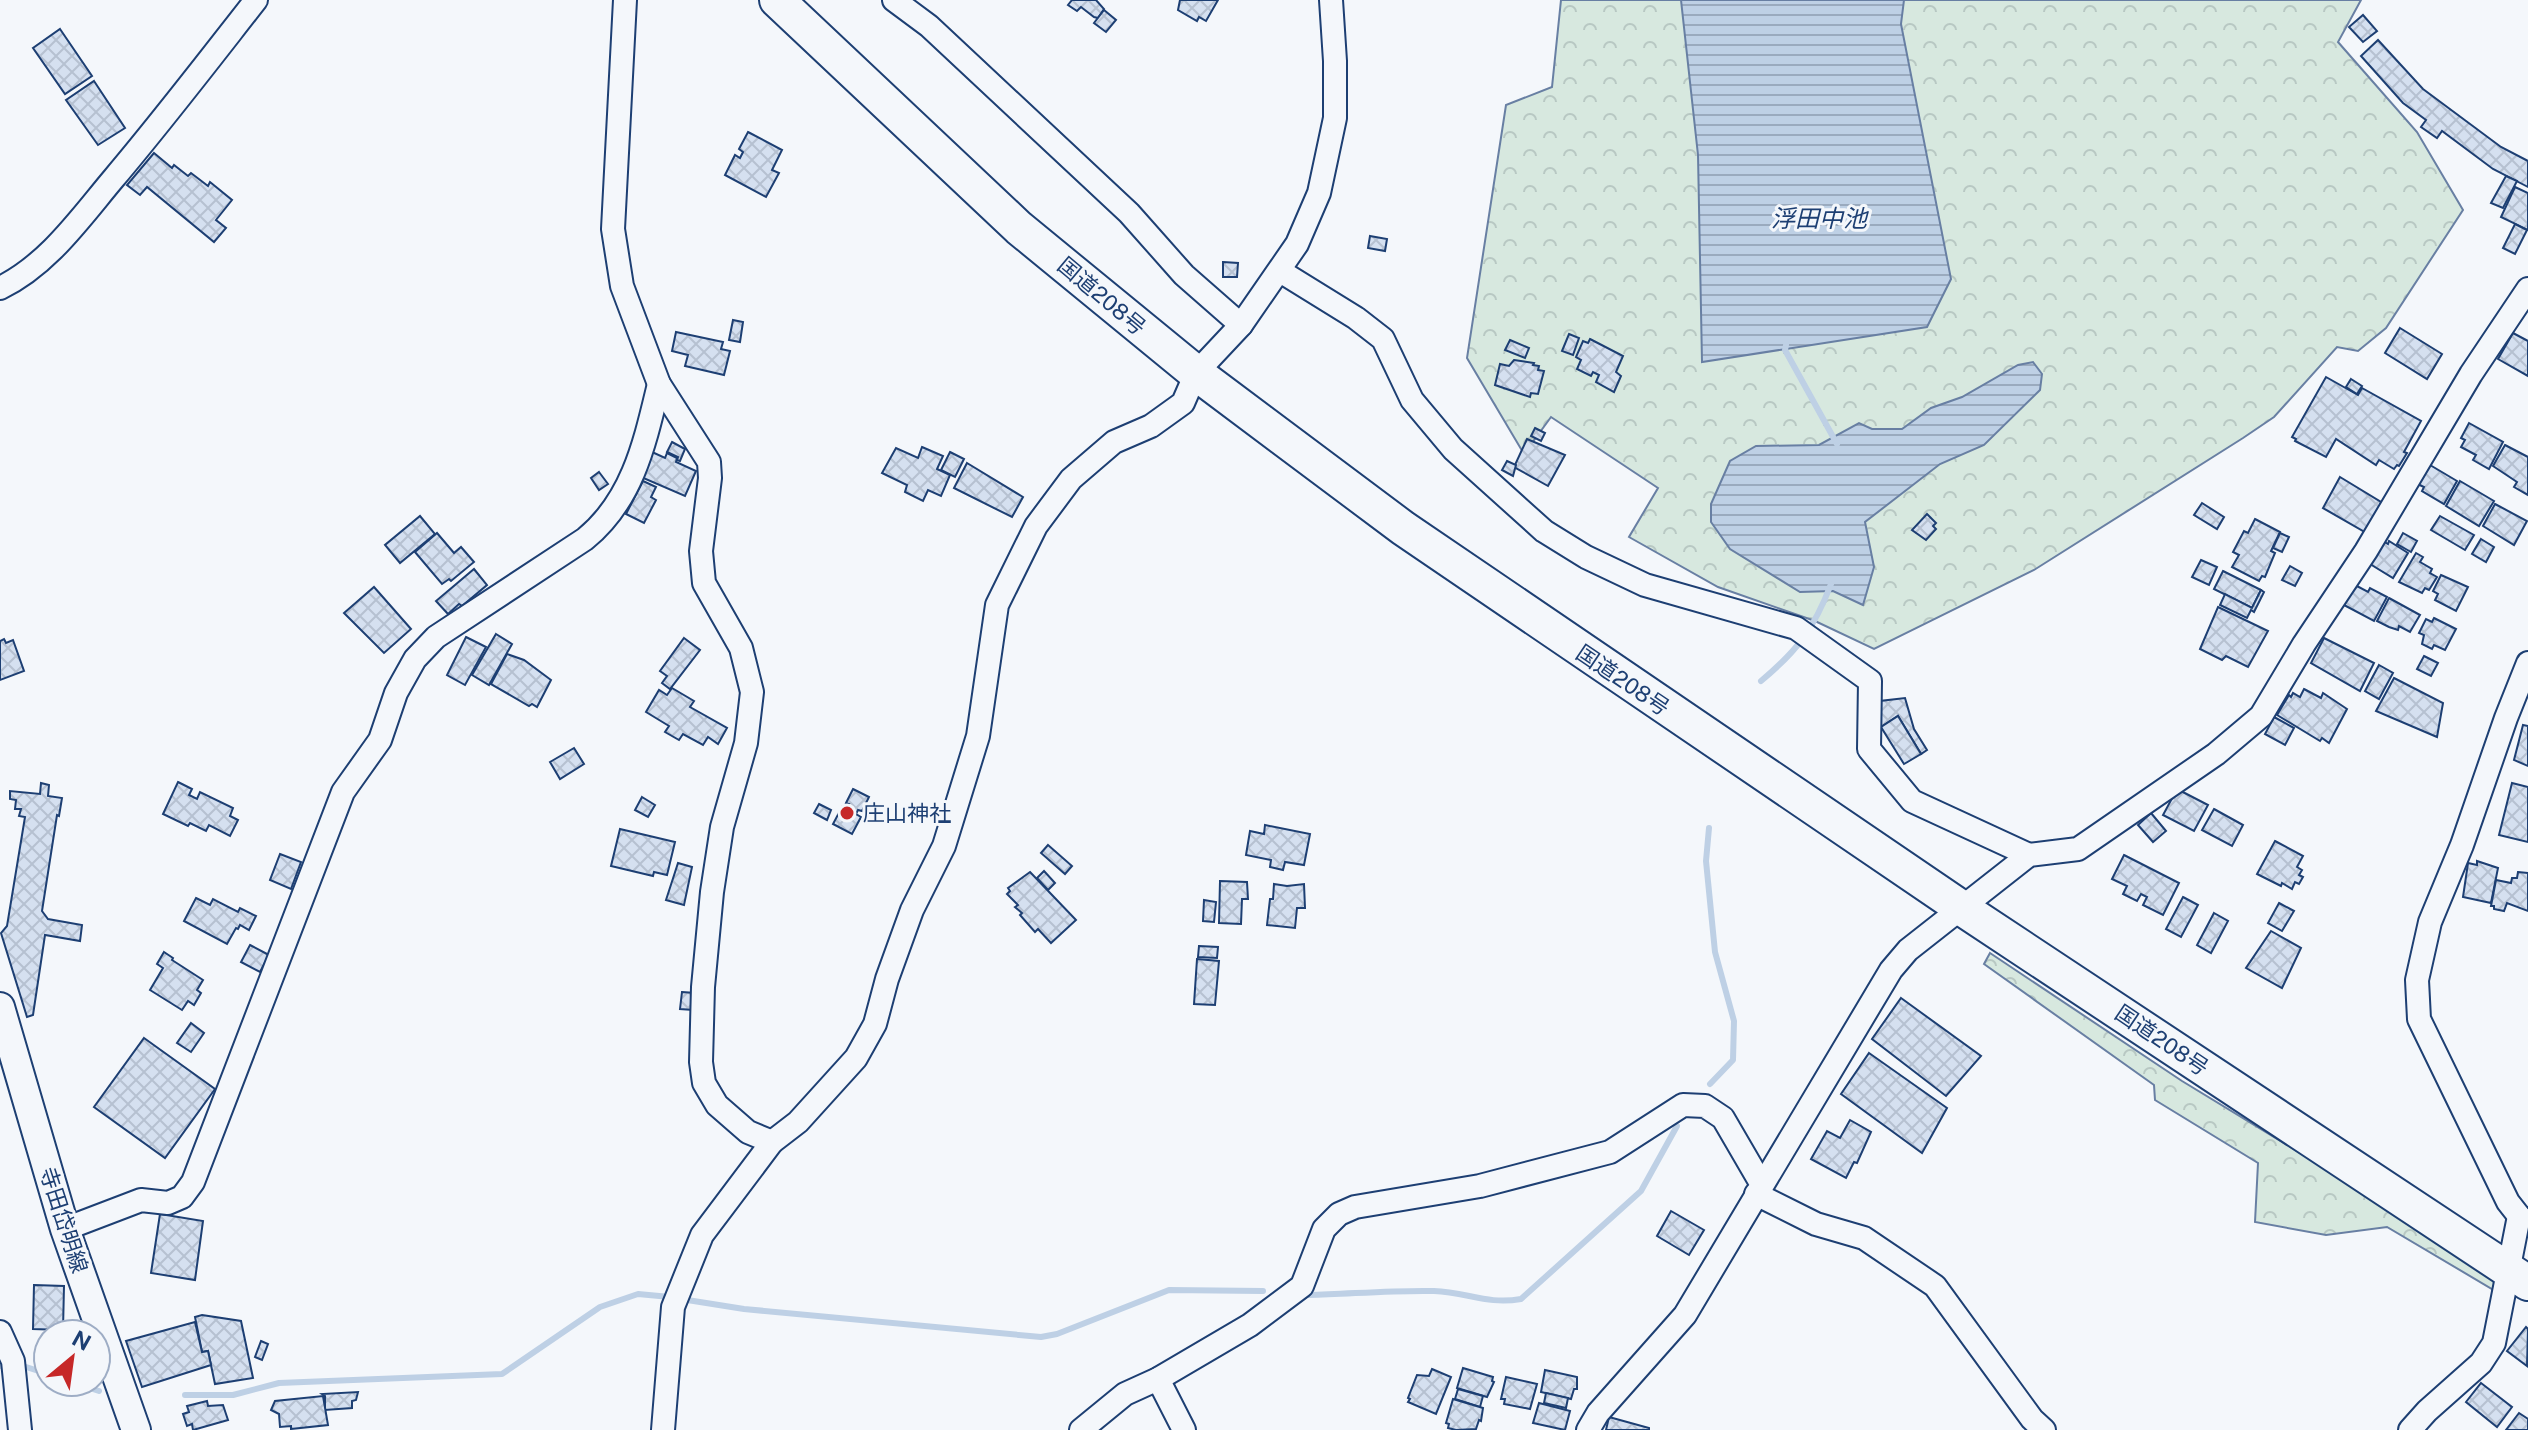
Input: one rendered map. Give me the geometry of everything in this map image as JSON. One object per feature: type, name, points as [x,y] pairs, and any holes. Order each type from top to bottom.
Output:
[{"type":"highway","name":"国道208号","points":[[777,0],[1019,228],[1196,373],[1403,528],[1963,909],[2518,1276]]},
{"type":"main road","name":"寺田岱明線","points":[[0,1007],[65,1229],[136,1430]]},
{"type":"street","points":[[0,288],[43,258],[77,222],[156,128],[256,0]]},
{"type":"street","points":[[625,0],[613,229],[622,286],[659,384],[709,462],[710,478],[701,551],[704,583],[741,648],[752,692],[746,743],[722,827],[712,892],[703,987],[704,1083],[717,1105],[748,1132],[772,1142]]},
{"type":"street","points":[[894,0],[929,26],[1129,213],[1184,275],[1241,325]]},
{"type":"street","points":[[663,1430],[676,1296],[702,1235],[772,1142],[798,1122],[856,1058],[875,1024],[887,979],[912,910],[944,846],[978,736],[997,605],[1036,526],[1071,479],[1114,442],[1151,426],[1183,403],[1196,373],[1241,325],[1297,244],[1319,193],[1335,118],[1331,0]]},
{"type":"street","points":[[1280,271],[1356,318],[1383,339],[1412,400],[1453,449],[1544,531],[1586,557],[1645,585],[1796,628],[1817,641],[1870,681],[1869,749],[1912,801],[2029,855],[2078,849],[2216,754],[2261,716],[2404,489],[2471,374],[2528,289]]},
{"type":"street","points":[[65,1229],[141,1200],[168,1203],[182,1197],[193,1182],[343,792],[380,740],[396,693],[415,659],[436,637],[603,524],[624,494],[641,455],[659,384]]},
{"type":"street","points":[[2410,1430],[2481,1363],[2494,1343],[2518,1276],[2523,1214],[2508,1202],[2419,1019],[2417,980],[2430,922],[2462,845],[2528,663]]},
{"type":"street","points":[[1588,1430],[1598,1413],[1685,1315],[1891,970],[1908,950],[2029,855]]},
{"type":"street","points":[[1081,1430],[1125,1394],[1158,1379],[1250,1325],[1302,1286],[1324,1229],[1339,1214],[1355,1207],[1480,1186],[1610,1152],[1683,1105],[1705,1106],[1723,1118],[1759,1190],[1816,1224],[1864,1238],[1935,1286],[2032,1419],[2044,1430]]},
{"type":"street","points":[[0,1332],[13,1361],[20,1430]]},
{"type":"street","points":[[1158,1379],[1184,1430]]},
{"type":"green space","points":[[1561,0],[2361,0],[2338,42],[2417,132],[2463,210],[2386,328],[2358,351],[2337,347],[2274,417],[2034,570],[1874,649],[1815,621],[1718,587],[1629,537],[1658,488],[1551,417],[1524,454],[1467,358],[1506,105],[1552,87]]},
{"type":"green space","points":[[1990,953],[2182,1081],[2499,1274],[2497,1292],[2387,1227],[2326,1235],[2255,1222],[2258,1163],[2155,1100],[2154,1085],[1984,964]]},
{"type":"water","name":"浮田中池","points":[[1681,0],[1904,0],[1901,24],[1951,279],[1927,327],[1702,362],[1698,155]]},
{"type":"water","points":[[2033,362],[2042,374],[2040,390],[1984,445],[1940,464],[1865,522],[1874,567],[1863,605],[1833,591],[1800,592],[1730,549],[1711,522],[1711,504],[1730,461],[1756,446],[1819,445],[1859,423],[1872,429],[1902,429],[1931,408],[1962,397],[2018,365]]},
{"type":"building","points":[[1072,0],[1096,0],[1104,9],[1098,18],[1094,17],[1081,7],[1077,11],[1068,5]]},
{"type":"building","points":[[1180,0],[1218,0],[1206,21],[1199,17],[1197,21],[1178,10]]},
{"type":"building","points":[[1104,10],[1116,20],[1106,32],[1094,23]]},
{"type":"building","points":[[2363,15],[2377,31],[2363,42],[2349,27]]},
{"type":"building","points":[[60,29],[92,76],[65,94],[33,48]]},
{"type":"building","points":[[2378,40],[2423,89],[2501,147],[2528,161],[2528,187],[2493,169],[2442,131],[2437,138],[2421,127],[2426,120],[2403,103],[2361,56]]},
{"type":"building","points":[[94,81],[125,128],[98,145],[66,100]]},
{"type":"building","points":[[748,132],[782,150],[772,170],[779,173],[766,197],[725,175],[735,155],[740,158],[743,152],[739,149]]},
{"type":"building","points":[[154,153],[172,168],[174,165],[188,176],[191,173],[208,186],[210,182],[232,200],[216,220],[226,228],[214,242],[147,187],[140,195],[127,185]]},
{"type":"building","points":[[2506,176],[2517,181],[2503,208],[2491,203]]},
{"type":"building","points":[[2515,187],[2528,193],[2528,230],[2501,217]]},
{"type":"building","points":[[2515,224],[2527,230],[2515,254],[2503,248]]},
{"type":"building","points":[[1370,236],[1387,239],[1385,251],[1368,248]]},
{"type":"building","points":[[1223,262],[1238,263],[1237,277],[1223,277]]},
{"type":"building","points":[[733,320],[743,322],[740,342],[729,340]]},
{"type":"building","points":[[2400,328],[2442,354],[2427,379],[2385,353]]},
{"type":"building","points":[[676,332],[723,342],[721,349],[730,351],[724,375],[685,366],[688,355],[672,351]]},
{"type":"building","points":[[2513,333],[2528,341],[2528,376],[2498,359]]},
{"type":"building","points":[[1569,334],[1579,338],[1573,355],[1562,351]]},
{"type":"building","points":[[1590,339],[1623,356],[1616,372],[1621,376],[1614,392],[1596,382],[1599,375],[1593,372],[1591,376],[1577,369],[1581,360],[1576,357],[1583,341],[1588,343]]},
{"type":"building","points":[[1510,340],[1529,348],[1525,358],[1505,350]]},
{"type":"building","points":[[1514,360],[1534,363],[1539,366],[1538,370],[1544,371],[1538,394],[1531,393],[1530,397],[1495,385],[1500,364],[1509,366]]},
{"type":"building","points":[[2326,377],[2358,395],[2362,388],[2421,421],[2399,466],[2394,469],[2379,460],[2376,465],[2336,439],[2326,457],[2295,441],[2292,437]]},
{"type":"building","points":[[2351,379],[2362,386],[2357,394],[2346,387]]},
{"type":"building","points":[[2469,423],[2503,442],[2489,469],[2473,460],[2476,455],[2461,447],[2465,440],[2461,438]]},
{"type":"building","points":[[1535,428],[1545,433],[1541,441],[1531,436]]},
{"type":"building","points":[[1527,439],[1565,455],[1548,486],[1514,467]]},
{"type":"building","points":[[672,442],[685,449],[680,461],[667,452]]},
{"type":"building","points":[[2505,445],[2528,457],[2528,495],[2514,487],[2517,482],[2493,466]]},
{"type":"building","points":[[922,447],[943,456],[937,469],[950,475],[941,496],[928,490],[923,501],[905,492],[907,485],[882,473],[896,448],[918,458]]},
{"type":"building","points":[[652,452],[665,458],[667,453],[677,458],[676,462],[696,471],[685,496],[641,477]]},
{"type":"building","points":[[950,452],[964,459],[955,477],[941,470]]},
{"type":"building","points":[[1507,461],[1516,465],[1513,476],[1502,470]]},
{"type":"building","points":[[967,463],[1023,497],[1012,517],[954,488]]},
{"type":"building","points":[[2422,465],[2428,468],[2430,465],[2457,481],[2444,504],[2413,482]]},
{"type":"building","points":[[599,472],[608,484],[599,490],[591,478]]},
{"type":"building","points":[[2340,477],[2381,502],[2370,535],[2323,508]]},
{"type":"building","points":[[643,481],[656,487],[651,497],[656,500],[644,523],[626,514]]},
{"type":"building","points":[[2460,481],[2494,501],[2479,526],[2446,506]]},
{"type":"building","points":[[2202,503],[2224,517],[2217,529],[2194,515]]},
{"type":"building","points":[[2495,504],[2527,521],[2514,545],[2483,526]]},
{"type":"building","points":[[1927,514],[1936,523],[1933,526],[1936,529],[1926,540],[1912,530]]},
{"type":"building","points":[[420,516],[435,534],[400,563],[385,545]]},
{"type":"building","points":[[2440,516],[2474,535],[2465,550],[2431,530]]},
{"type":"building","points":[[2255,519],[2280,532],[2271,551],[2275,553],[2265,577],[2262,576],[2259,581],[2232,567],[2239,555],[2233,552],[2244,531],[2248,533]]},
{"type":"building","points":[[437,533],[454,553],[461,547],[474,562],[451,581],[449,579],[442,584],[415,552]]},
{"type":"building","points":[[2280,533],[2289,537],[2282,552],[2273,548]]},
{"type":"building","points":[[2403,533],[2417,541],[2411,552],[2397,544]]},
{"type":"building","points":[[2481,539],[2494,547],[2486,562],[2472,554]]},
{"type":"building","points":[[2383,541],[2388,544],[2389,541],[2408,553],[2393,578],[2370,564]]},
{"type":"building","points":[[2416,553],[2423,557],[2420,562],[2432,569],[2430,573],[2437,577],[2429,590],[2425,588],[2422,593],[2399,582]]},
{"type":"building","points":[[2201,560],[2217,567],[2209,585],[2192,577]]},
{"type":"building","points":[[2290,566],[2302,573],[2295,586],[2282,580]]},
{"type":"building","points":[[474,569],[487,585],[448,614],[436,601]]},
{"type":"building","points":[[2223,571],[2261,590],[2252,608],[2214,589]]},
{"type":"building","points":[[2441,575],[2468,587],[2456,611],[2435,600],[2438,594],[2433,591]]},
{"type":"building","points":[[2355,585],[2368,592],[2370,588],[2387,597],[2374,621],[2344,605]]},
{"type":"building","points":[[374,587],[411,629],[384,653],[344,613]]},
{"type":"building","points":[[2261,590],[2264,592],[2254,612],[2251,610],[2247,618],[2220,605],[2225,594],[2252,608]]},
{"type":"building","points":[[2389,598],[2420,615],[2410,632],[2377,621]]},
{"type":"building","points":[[2218,607],[2268,631],[2248,667],[2226,656],[2222,660],[2200,649]]},
{"type":"building","points":[[2434,618],[2456,629],[2445,650],[2422,644],[2424,635],[2419,633],[2426,619],[2432,622]]},
{"type":"building","points":[[496,634],[512,644],[489,685],[472,675]]},
{"type":"building","points":[[466,637],[486,647],[465,685],[447,675]]},
{"type":"building","points":[[684,638],[700,650],[670,689],[662,683],[667,676],[660,671]]},
{"type":"building","points":[[2324,638],[2374,663],[2360,691],[2311,663]]},
{"type":"building","points":[[4,639],[6,643],[13,640],[24,671],[0,680],[0,641]]},
{"type":"building","points":[[507,654],[524,660],[551,680],[537,707],[529,706],[491,684]]},
{"type":"building","points":[[2424,656],[2438,663],[2431,676],[2417,669]]},
{"type":"building","points":[[2379,665],[2393,673],[2379,699],[2365,691]]},
{"type":"building","points":[[2394,678],[2443,703],[2437,737],[2376,711]]},
{"type":"building","points":[[672,688],[694,701],[690,707],[727,728],[718,744],[708,737],[703,745],[683,734],[679,740],[665,732],[669,726],[646,712],[659,690],[667,695]]},
{"type":"building","points":[[2304,689],[2321,698],[2323,693],[2347,709],[2329,743],[2322,738],[2320,741],[2277,715],[2289,695],[2291,697],[2293,693],[2300,697]]},
{"type":"building","points":[[1905,698],[1914,729],[1927,750],[1921,754],[1898,716],[1881,727],[1880,701]]},
{"type":"building","points":[[1898,716],[1921,754],[1904,764],[1881,727]]},
{"type":"building","points":[[2274,717],[2294,728],[2285,745],[2265,734]]},
{"type":"building","points":[[2523,725],[2528,726],[2528,766],[2514,760]]},
{"type":"building","points":[[574,748],[584,764],[560,779],[550,762]]},
{"type":"building","points":[[178,782],[192,789],[189,795],[197,799],[200,792],[233,808],[230,816],[238,820],[230,836],[209,825],[206,831],[163,814]]},
{"type":"building","points":[[41,783],[49,785],[48,796],[62,798],[42,911],[48,919],[82,925],[80,941],[45,935],[33,1015],[27,1017],[1,933],[7,926],[25,817],[19,816],[21,809],[15,809],[16,800],[10,799],[10,791],[40,794]]},
{"type":"building","points":[[2512,783],[2528,787],[2528,842],[2499,835]]},
{"type":"building","name":"庄山神社","points":[[853,789],[869,797],[862,811],[858,810],[856,814],[861,817],[852,834],[833,824],[842,807],[846,809],[849,804],[846,803]]},
{"type":"building","points":[[2177,789],[2208,805],[2194,831],[2163,815]]},
{"type":"building","points":[[642,797],[655,805],[648,817],[635,810]]},
{"type":"building","points":[[819,804],[831,810],[827,820],[814,813]]},
{"type":"building","points":[[2214,809],[2243,825],[2232,846],[2202,830]]},
{"type":"building","points":[[2151,813],[2166,831],[2153,842],[2138,825]]},
{"type":"building","points":[[1265,825],[1310,834],[1304,865],[1285,862],[1283,870],[1270,867],[1271,860],[1246,855],[1250,831],[1264,834]]},
{"type":"building","points":[[620,829],[675,842],[667,875],[654,872],[653,876],[611,866]]},
{"type":"building","points":[[2275,841],[2303,856],[2297,867],[2302,870],[2299,875],[2303,877],[2299,884],[2295,882],[2292,889],[2257,874]]},
{"type":"building","points":[[1048,845],[1072,866],[1065,874],[1041,853]]},
{"type":"building","points":[[280,854],[301,862],[291,889],[270,880]]},
{"type":"building","points":[[2124,855],[2179,883],[2163,915],[2143,905],[2147,897],[2141,894],[2137,901],[2123,894],[2127,886],[2112,879]]},
{"type":"building","points":[[2477,861],[2498,868],[2491,903],[2463,897],[2468,863],[2477,865]]},
{"type":"building","points":[[678,863],[692,867],[684,905],[666,900]]},
{"type":"building","points":[[1044,871],[1055,883],[1048,890],[1037,878]]},
{"type":"building","points":[[1030,872],[1076,920],[1051,943],[1038,929],[1035,932],[1007,894],[1010,891],[1008,888]]},
{"type":"building","points":[[2518,872],[2528,873],[2528,911],[2507,903],[2504,911],[2494,909],[2491,906],[2496,880],[2511,883]]},
{"type":"building","points":[[1220,881],[1247,882],[1248,899],[1242,899],[1241,924],[1219,923]]},
{"type":"building","points":[[1274,884],[1304,884],[1305,908],[1297,908],[1295,928],[1267,925]]},
{"type":"building","points":[[2183,897],[2198,905],[2181,937],[2166,929]]},
{"type":"building","points":[[196,898],[210,905],[213,899],[238,912],[240,908],[256,916],[249,930],[240,925],[236,928],[227,944],[184,921]]},
{"type":"building","points":[[1204,900],[1216,902],[1214,922],[1203,921]]},
{"type":"building","points":[[2279,903],[2294,911],[2282,931],[2268,923]]},
{"type":"building","points":[[2214,913],[2228,921],[2211,953],[2197,945]]},
{"type":"building","points":[[2271,931],[2301,948],[2282,988],[2246,968]]},
{"type":"building","points":[[250,945],[269,955],[260,972],[241,962]]},
{"type":"building","points":[[1199,946],[1218,947],[1217,958],[1198,957]]},
{"type":"building","points":[[164,952],[203,980],[197,990],[201,993],[194,1005],[188,1001],[182,1010],[150,990],[163,968],[157,964]]},
{"type":"building","points":[[1197,959],[1219,961],[1215,1005],[1194,1004]]},
{"type":"building","points":[[682,992],[695,993],[693,1010],[680,1009]]},
{"type":"building","points":[[1901,998],[1981,1056],[1946,1096],[1872,1039]]},
{"type":"building","points":[[191,1023],[204,1033],[191,1052],[177,1043]]},
{"type":"building","points":[[144,1038],[215,1089],[165,1158],[94,1107]]},
{"type":"building","points":[[1869,1053],[1947,1108],[1922,1153],[1841,1094]]},
{"type":"building","points":[[1850,1120],[1871,1132],[1857,1163],[1854,1162],[1846,1178],[1811,1159],[1827,1131],[1840,1138]]},
{"type":"building","points":[[1671,1211],[1704,1230],[1689,1255],[1657,1236]]},
{"type":"building","points":[[160,1214],[203,1221],[195,1280],[151,1273]]},
{"type":"building","points":[[34,1285],[64,1286],[63,1318],[33,1318]]},
{"type":"building","points":[[202,1315],[241,1321],[253,1378],[215,1384],[208,1351],[202,1352],[195,1317]]},
{"type":"building","points":[[195,1322],[202,1352],[208,1351],[211,1365],[142,1387],[126,1341]]},
{"type":"building","points":[[2526,1327],[2528,1329],[2527,1366],[2507,1351]]},
{"type":"building","points":[[261,1341],[268,1344],[262,1360],[255,1357]]},
{"type":"building","points":[[1463,1368],[1493,1377],[1487,1397],[1457,1388]]},
{"type":"building","points":[[1432,1369],[1451,1377],[1436,1414],[1408,1402],[1417,1375],[1429,1376]]},
{"type":"building","points":[[1545,1370],[1577,1377],[1577,1389],[1574,1389],[1571,1399],[1541,1392]]},
{"type":"building","points":[[1506,1377],[1537,1384],[1530,1409],[1504,1404],[1505,1399],[1501,1399]]},
{"type":"building","points":[[2481,1383],[2512,1407],[2497,1427],[2466,1402]]},
{"type":"building","points":[[1458,1389],[1483,1396],[1480,1407],[1455,1399]]},
{"type":"building","points":[[358,1392],[356,1400],[352,1401],[352,1408],[325,1410],[325,1396],[322,1394]]},
{"type":"building","points":[[1546,1393],[1568,1398],[1566,1408],[1544,1403]]},
{"type":"building","points":[[323,1396],[328,1425],[291,1429],[291,1426],[280,1427],[279,1414],[271,1410],[275,1401]]},
{"type":"building","points":[[1453,1399],[1483,1408],[1476,1429],[1448,1428],[1449,1424],[1446,1423]]},
{"type":"building","points":[[207,1401],[208,1406],[223,1405],[228,1420],[193,1430],[192,1424],[187,1426],[183,1414],[189,1412],[187,1406]]},
{"type":"building","points":[[1539,1403],[1570,1411],[1565,1430],[1533,1423]]},
{"type":"building","points":[[2519,1413],[2528,1419],[2528,1430],[2506,1430]]},
{"type":"building","points":[[1609,1417],[1649,1428],[1649,1430],[1606,1430]]},
{"type":"waterway","points":[[1786,345],[1785,350],[1837,444]]},
{"type":"waterway","points":[[1761,681],[1785,660],[1803,638],[1831,584]]},
{"type":"waterway","points":[[1709,828],[1706,861],[1715,952],[1734,1021],[1733,1060],[1710,1084]]},
{"type":"waterway","points":[[1309,1295],[1434,1291],[1487,1299],[1521,1299],[1641,1191],[1677,1126]]},
{"type":"waterway","points":[[681,1299],[744,1309],[1041,1337],[1057,1334],[1169,1290],[1263,1291]]},
{"type":"waterway","points":[[185,1395],[233,1395],[279,1383],[502,1374],[600,1307],[638,1294],[670,1297]]},
{"type":"waterway","points":[[0,1366],[32,1369]]},
{"type":"place","name":"庄山神社","points":[[847,813]]}]
